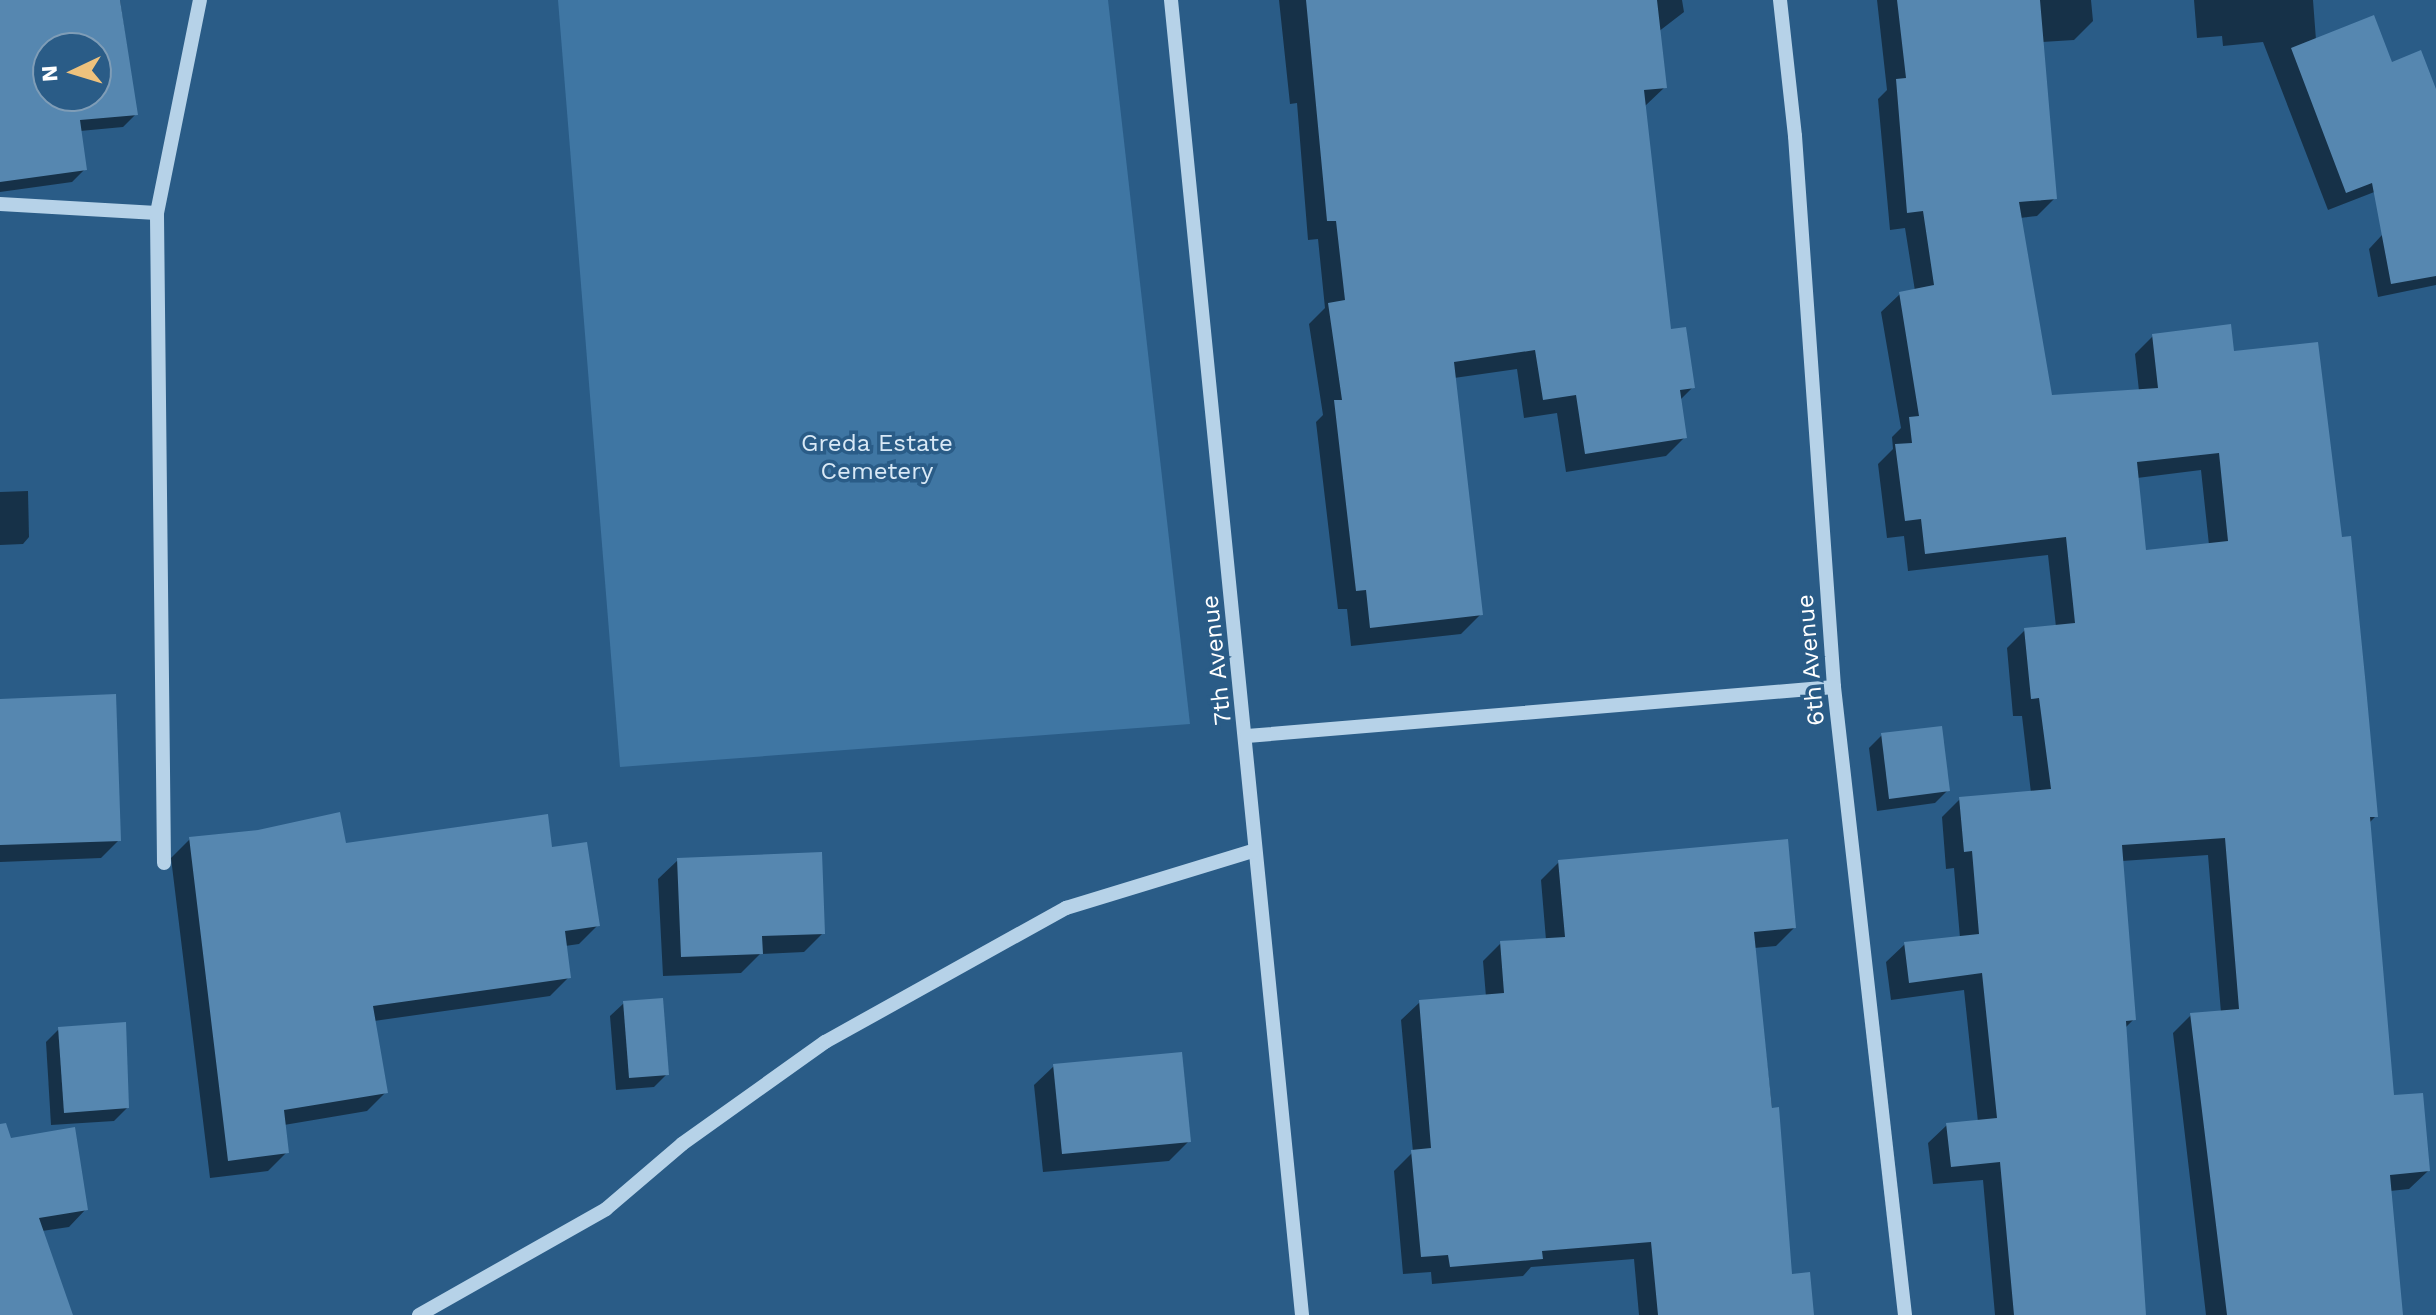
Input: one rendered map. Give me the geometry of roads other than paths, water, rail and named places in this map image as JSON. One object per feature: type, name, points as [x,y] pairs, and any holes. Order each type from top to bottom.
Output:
[{"type":"street","points":[[164,863],[157,213],[200,0]]},
{"type":"street","name":"7th Avenue","points":[[1171,0],[1247,736],[1253,851],[1302,1315]]},
{"type":"street","name":"6th Avenue","points":[[1780,0],[1795,136],[1834,687],[1905,1315]]},
{"type":"street","points":[[0,204],[157,213]]},
{"type":"street","points":[[1247,736],[1834,687]]},
{"type":"street","points":[[419,1315],[606,1209],[682,1144],[825,1042],[1066,908],[1253,851]]},
{"type":"park label","name":"Greda Estate Cemetery","points":[[877,458]]}]
